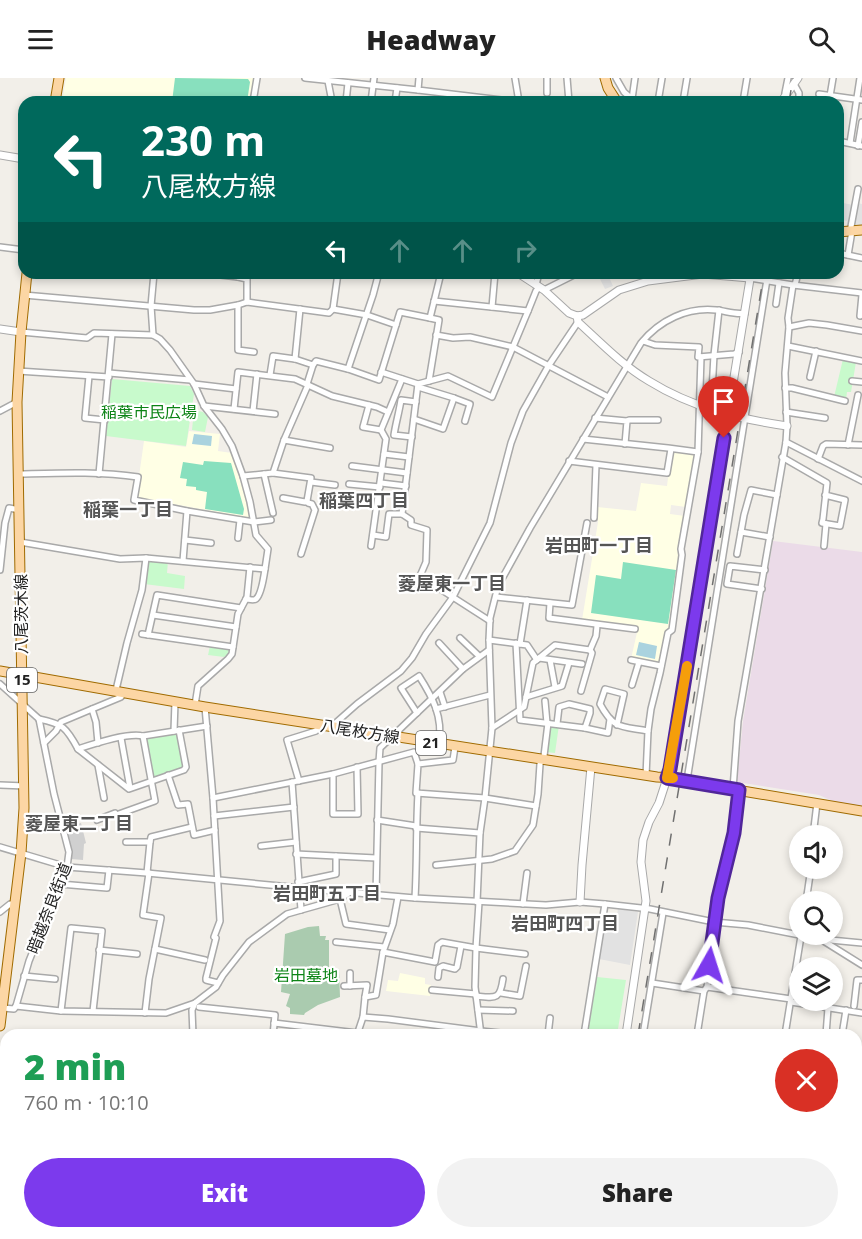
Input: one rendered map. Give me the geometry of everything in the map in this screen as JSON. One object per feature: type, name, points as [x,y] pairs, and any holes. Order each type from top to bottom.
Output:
[{"type":"main road","points":[[56,96],[59,78]]},
{"type":"main road","points":[[604,78],[613,96]]},
{"type":"main road","name":"八尾茨木線","points":[[0,1026],[2,978],[15,904],[25,786],[17,402],[26,279]]},
{"type":"main road","name":"八尾枚方線","points":[[0,671],[175,702],[667,778],[862,811]]},
{"type":"street","points":[[254,96],[256,78]]},
{"type":"street","points":[[305,78],[400,87],[460,96]]},
{"type":"street","points":[[372,96],[374,78]]},
{"type":"street","points":[[418,90],[419,78]]},
{"type":"street","points":[[515,78],[518,96]]},
{"type":"street","points":[[547,78],[547,93]]},
{"type":"street","points":[[567,78],[568,96]]},
{"type":"street","points":[[616,78],[629,96]]},
{"type":"street","points":[[634,96],[635,78]]},
{"type":"street","points":[[659,96],[662,78]]},
{"type":"street","points":[[684,96],[687,78]]},
{"type":"street","points":[[744,96],[747,78]]},
{"type":"street","points":[[830,96],[833,78]]},
{"type":"street","points":[[850,143],[860,99],[860,78]]},
{"type":"street","points":[[784,96],[793,80]]},
{"type":"street","points":[[793,80],[799,96]]},
{"type":"street","points":[[328,81],[331,96]]},
{"type":"street","points":[[347,96],[348,83]]},
{"type":"street","points":[[396,96],[397,88]]},
{"type":"street","points":[[819,94],[823,96]]},
{"type":"street","points":[[844,99],[860,99]]},
{"type":"street","points":[[844,142],[860,146],[862,122]]},
{"type":"street","points":[[0,155],[18,158]]},
{"type":"street","points":[[848,255],[855,231],[858,189]]},
{"type":"street","points":[[0,247],[18,249]]},
{"type":"street","points":[[844,254],[862,258]]},
{"type":"street","points":[[153,279],[151,306],[153,335]]},
{"type":"street","points":[[247,279],[247,302]]},
{"type":"street","points":[[24,295],[194,310],[210,310],[247,302],[329,313],[333,309],[337,279]]},
{"type":"street","points":[[348,369],[377,279]]},
{"type":"street","points":[[430,318],[440,279]]},
{"type":"street","points":[[492,307],[494,279]]},
{"type":"street","points":[[527,279],[578,319],[612,354],[649,381],[700,407],[744,419],[787,426]]},
{"type":"street","points":[[539,279],[540,287]]},
{"type":"street","points":[[418,386],[448,376],[492,397],[536,291],[540,287],[562,279]]},
{"type":"street","points":[[331,727],[401,671],[453,597],[490,523],[523,411],[578,319],[619,290],[648,281],[664,279]]},
{"type":"street","points":[[627,1029],[646,902],[641,862],[643,840],[670,769],[750,279]]},
{"type":"street","points":[[760,279],[862,294],[861,316],[858,318],[859,331],[809,323],[789,327]]},
{"type":"street","points":[[699,1029],[718,898],[734,833],[735,753],[738,721],[786,442],[785,388],[788,318],[796,279]]},
{"type":"street","points":[[688,774],[767,281]]},
{"type":"street","points":[[776,303],[779,282]]},
{"type":"street","points":[[434,301],[528,311]]},
{"type":"street","points":[[238,305],[238,350],[254,352]]},
{"type":"street","points":[[295,359],[300,309]]},
{"type":"street","points":[[333,309],[367,315],[396,325]]},
{"type":"street","points":[[480,1029],[476,995],[480,833],[492,728],[490,621],[498,586],[569,461],[649,333],[690,311],[701,309],[745,313]]},
{"type":"street","points":[[711,410],[719,310]]},
{"type":"street","points":[[270,375],[273,356],[313,364],[316,361],[379,380],[400,312],[439,320],[429,381]]},
{"type":"street","points":[[0,329],[87,338],[94,333],[153,335],[170,350],[192,382],[204,406],[232,446],[250,502],[256,536],[268,549],[262,587],[257,598],[246,599]]},
{"type":"street","points":[[99,474],[112,334]]},
{"type":"street","points":[[436,335],[470,338],[513,347],[608,397]]},
{"type":"street","points":[[643,341],[655,345],[699,347],[698,357],[700,357],[698,452],[681,549],[672,630],[668,633],[651,709],[646,776]]},
{"type":"street","points":[[788,346],[862,361]]},
{"type":"street","points":[[810,377],[816,351]]},
{"type":"street","points":[[700,357],[739,352]]},
{"type":"street","points":[[273,473],[313,364]]},
{"type":"street","points":[[18,371],[89,376],[109,375],[192,382],[236,389]]},
{"type":"street","points":[[234,409],[238,372],[288,377],[320,392],[388,411]]},
{"type":"street","points":[[381,372],[470,404],[465,421]]},
{"type":"street","points":[[253,411],[257,374]]},
{"type":"street","points":[[89,376],[85,418],[105,420]]},
{"type":"street","points":[[371,546],[386,439],[381,430],[402,379]]},
{"type":"street","points":[[852,381],[862,382]]},
{"type":"street","points":[[402,514],[418,386]]},
{"type":"street","points":[[785,388],[845,402]]},
{"type":"street","points":[[848,445],[858,395]]},
{"type":"street","points":[[414,419],[443,429],[454,398]]},
{"type":"street","points":[[412,437],[394,435],[396,417],[400,412],[401,400],[416,402]]},
{"type":"street","points":[[0,411],[17,402]]},
{"type":"street","points":[[369,405],[363,427],[381,430]]},
{"type":"street","points":[[204,406],[275,414]]},
{"type":"street","points":[[786,412],[825,418]]},
{"type":"street","points":[[854,415],[862,416]]},
{"type":"street","points":[[595,418],[627,421],[658,420]]},
{"type":"street","points":[[625,444],[627,421]]},
{"type":"street","points":[[583,439],[698,452]]},
{"type":"street","points":[[284,440],[330,448]]},
{"type":"street","points":[[786,442],[862,481]]},
{"type":"street","points":[[818,459],[826,444],[862,445]]},
{"type":"street","points":[[569,461],[667,473],[671,449]]},
{"type":"street","points":[[384,454],[409,457]]},
{"type":"street","points":[[782,457],[827,483],[825,495],[822,523],[840,526],[845,500],[825,495]]},
{"type":"street","points":[[594,518],[596,465]]},
{"type":"street","points":[[352,466],[407,473]]},
{"type":"street","points":[[243,477],[273,473],[311,478],[307,501]]},
{"type":"street","points":[[19,474],[120,474],[138,477],[134,500],[240,520],[254,522],[271,520]]},
{"type":"street","points":[[264,474],[273,513]]},
{"type":"street","points":[[311,482],[335,485]]},
{"type":"street","points":[[349,483],[406,486]]},
{"type":"street","points":[[737,554],[751,490],[777,495]]},
{"type":"street","points":[[283,498],[307,501],[315,510],[301,554]]},
{"type":"street","points":[[0,508],[20,510]]},
{"type":"street","points":[[0,570],[8,510]]},
{"type":"street","points":[[183,561],[187,511]]},
{"type":"street","points":[[373,535],[386,537],[389,514],[402,514],[411,520],[411,525],[427,530],[426,562],[420,576],[490,621]]},
{"type":"street","points":[[238,538],[240,520]]},
{"type":"street","points":[[496,597],[572,605],[587,523]]},
{"type":"street","points":[[824,546],[826,524]]},
{"type":"street","points":[[741,532],[770,537]]},
{"type":"street","points":[[185,540],[211,543]]},
{"type":"street","points":[[20,542],[120,559],[146,558],[265,569]]},
{"type":"street","points":[[44,742],[62,722],[121,697],[127,643],[142,590],[146,558]]},
{"type":"street","points":[[762,589],[727,584],[730,566],[765,570]]},
{"type":"street","points":[[195,705],[198,686],[232,654],[238,614],[246,599],[250,567]]},
{"type":"street","points":[[233,647],[145,635],[153,615],[157,595],[241,608]]},
{"type":"street","points":[[527,600],[518,643],[520,720],[608,733],[610,719]]},
{"type":"street","points":[[550,603],[549,618],[635,629]]},
{"type":"street","points":[[153,615],[236,627]]},
{"type":"street","points":[[580,691],[592,653],[590,650],[596,636],[597,626]]},
{"type":"street","points":[[460,638],[479,656]]},
{"type":"street","points":[[489,640],[527,645],[538,659],[582,664]]},
{"type":"street","points":[[439,643],[463,669]]},
{"type":"street","points":[[492,728],[524,707],[533,663],[555,645],[590,650]]},
{"type":"street","points":[[376,895],[381,748],[463,669],[489,650]]},
{"type":"street","points":[[550,660],[555,687]]},
{"type":"street","points":[[631,660],[661,666]]},
{"type":"street","points":[[632,685],[639,662]]},
{"type":"street","points":[[526,697],[562,686],[569,663]]},
{"type":"street","points":[[417,713],[401,688],[419,676],[433,698],[441,730],[439,744]]},
{"type":"street","points":[[0,685],[39,719],[60,725],[68,732],[78,749],[129,789],[184,770],[186,767],[176,730],[175,702]]},
{"type":"street","points":[[617,725],[624,694],[605,689],[600,704],[610,719],[617,725],[648,731]]},
{"type":"street","points":[[440,692],[445,707]]},
{"type":"street","points":[[436,709],[490,695]]},
{"type":"street","points":[[436,866],[479,862],[504,856],[515,851],[533,825],[540,764],[544,756],[548,723],[545,701]]},
{"type":"street","points":[[557,724],[559,707],[569,704],[590,709],[585,728]]},
{"type":"street","points":[[206,707],[219,921],[206,980],[218,983]]},
{"type":"street","points":[[92,709],[98,743]]},
{"type":"street","name":"暗越奈良街道","points":[[16,1006],[24,976],[67,867],[69,852],[54,794],[39,719]]},
{"type":"street","points":[[300,910],[294,807],[296,782],[287,740],[316,730],[319,725]]},
{"type":"street","points":[[78,749],[121,738],[207,726]]},
{"type":"street","points":[[97,820],[155,801],[143,736]]},
{"type":"street","points":[[121,738],[130,788]]},
{"type":"street","points":[[418,765],[453,760],[455,747]]},
{"type":"street","points":[[213,798],[333,774],[414,752],[418,765],[415,898]]},
{"type":"street","points":[[98,765],[104,798]]},
{"type":"street","points":[[333,774],[333,814],[358,814],[357,767]]},
{"type":"street","points":[[580,902],[591,767]]},
{"type":"street","points":[[168,775],[178,805],[188,804],[194,835],[215,830]]},
{"type":"street","points":[[0,785],[25,786]]},
{"type":"street","points":[[418,793],[485,798],[536,806]]},
{"type":"street","points":[[814,825],[817,803]]},
{"type":"street","points":[[214,816],[294,807]]},
{"type":"street","points":[[377,820],[416,827],[480,833]]},
{"type":"street","points":[[145,1013],[161,918],[143,915],[151,837],[192,827]]},
{"type":"street","points":[[126,842],[150,842]]},
{"type":"street","points":[[261,846],[296,842]]},
{"type":"street","points":[[0,847],[67,867],[298,885],[349,893],[398,897],[546,905],[580,902],[605,904],[714,922],[789,931]]},
{"type":"street","points":[[296,854],[376,858]]},
{"type":"street","points":[[298,885],[336,874],[336,856]]},
{"type":"street","points":[[60,884],[107,888],[109,870]]},
{"type":"street","points":[[522,904],[527,873]]},
{"type":"street","points":[[193,1029],[192,1010],[216,987],[249,942],[287,914],[340,899],[349,893]]},
{"type":"street","points":[[365,997],[376,995],[384,950],[393,924],[398,897]]},
{"type":"street","points":[[340,899],[346,924],[390,930]]},
{"type":"street","points":[[0,912],[10,904],[15,904]]},
{"type":"street","points":[[585,1029],[605,904]]},
{"type":"street","points":[[644,1029],[663,913]]},
{"type":"street","points":[[61,1011],[71,928],[102,931],[93,1011]]},
{"type":"street","points":[[843,941],[862,943]]},
{"type":"street","points":[[336,942],[435,962],[438,945],[442,942],[525,954]]},
{"type":"street","points":[[830,945],[862,965]]},
{"type":"street","points":[[438,977],[439,968],[443,966],[455,969],[458,967],[461,946]]},
{"type":"street","points":[[155,949],[205,960]]},
{"type":"street","points":[[99,950],[136,954]]},
{"type":"street","points":[[432,990],[489,998],[501,993],[520,996],[525,966]]},
{"type":"street","points":[[350,973],[347,986],[367,985],[363,1017],[359,1029]]},
{"type":"street","points":[[24,976],[55,979]]},
{"type":"street","points":[[501,993],[503,979]]},
{"type":"street","points":[[854,1006],[857,980],[862,980]]},
{"type":"street","points":[[652,983],[789,1001]]},
{"type":"street","points":[[1,1008],[14,1009],[16,1006],[61,1011],[166,1013],[197,1005],[275,1015],[274,1029]]},
{"type":"street","points":[[478,1010],[513,1011]]},
{"type":"street","points":[[843,1010],[862,1013]]},
{"type":"street","points":[[843,1029],[846,1010]]},
{"type":"street","points":[[786,1029],[789,1011]]},
{"type":"street","points":[[826,1029],[828,1011]]},
{"type":"street","points":[[363,1017],[455,1029]]},
{"type":"street","points":[[549,1029],[550,1018]]},
{"type":"street","points":[[274,1023],[319,1029]]},
{"type":"shaded area","points":[[66,78],[255,78],[253,96],[63,96]]},
{"type":"shaded area","points":[[844,203],[853,205],[849,230],[846,230],[847,221],[844,220]]},
{"type":"shaded area","points":[[857,203],[862,204],[862,228],[852,230]]},
{"type":"shaded area","points":[[600,279],[610,279],[613,286],[605,289]]},
{"type":"shaded area","points":[[189,431],[220,434],[218,451],[232,453],[249,518],[136,497],[144,441],[186,447]]},
{"type":"shaded area","points":[[673,451],[695,455],[686,507],[671,505],[670,514],[685,516],[681,526],[678,549],[681,555],[671,629],[660,664],[631,659],[638,628],[582,620],[598,522],[597,507],[636,511],[641,483],[667,486]]},
{"type":"shaded area","points":[[773,541],[862,552],[862,807],[835,802],[819,795],[737,782],[743,721]]},
{"type":"shaded area","points":[[81,823],[86,843],[83,860],[71,859],[67,827]]},
{"type":"shaded area","points":[[618,909],[638,912],[630,965],[599,959],[604,925],[615,927]]},
{"type":"shaded area","points":[[400,973],[425,978],[425,984],[431,985],[430,996],[386,991],[388,980],[398,981]]},
{"type":"green space","points":[[175,78],[248,79],[250,82],[248,96],[173,96]]},
{"type":"green space","points":[[843,359],[856,362],[851,392],[847,392],[846,400],[834,397]]},
{"type":"green space","name":"稲葉市民広場","points":[[112,379],[190,386],[194,394],[186,446],[106,436]]},
{"type":"green space","points":[[194,410],[203,412],[208,417],[205,432],[192,430]]},
{"type":"green space","points":[[204,461],[231,463],[244,509],[243,515],[205,509],[207,492],[186,486],[187,479],[180,478],[183,462],[203,465]]},
{"type":"green space","points":[[147,559],[168,561],[167,573],[185,576],[184,589],[144,584]]},
{"type":"green space","points":[[623,562],[676,570],[668,624],[591,613],[596,575],[621,579]]},
{"type":"green space","points":[[210,646],[229,649],[228,654],[224,657],[208,655]]},
{"type":"green space","points":[[550,724],[559,725],[555,753],[546,752]]},
{"type":"green space","points":[[178,734],[183,766],[155,777],[151,774],[146,738]]},
{"type":"green space","name":"岩田墓地","points":[[319,926],[320,936],[326,936],[325,940],[329,940],[329,968],[339,969],[340,997],[318,1005],[304,1015],[290,1014],[290,1008],[286,1006],[290,994],[281,992],[285,934]]},
{"type":"green space","points":[[597,977],[626,980],[618,1029],[588,1029]]},
{"type":"water","points":[[194,434],[212,436],[211,446],[192,444]]},
{"type":"water","points":[[639,642],[657,646],[655,659],[636,655]]},
{"type":"railway","points":[[790,96],[793,78]]},
{"type":"railway","points":[[639,1029],[763,279]]},
{"type":"slow traffic","points":[[673,778],[667,778],[687,666]]},
{"type":"district","name":"稲葉四丁目","points":[[364,501]]},
{"type":"district","name":"稲葉一丁目","points":[[128,510]]},
{"type":"district","name":"岩田町一丁目","points":[[599,546]]},
{"type":"district","name":"菱屋東一丁目","points":[[452,584]]},
{"type":"district","name":"菱屋東二丁目","points":[[79,824]]},
{"type":"district","name":"岩田町五丁目","points":[[327,894]]},
{"type":"district","name":"岩田町四丁目","points":[[565,924]]},
{"type":"route","points":[[709,965],[718,898],[734,833],[739,790],[667,778],[724,438]]}]
